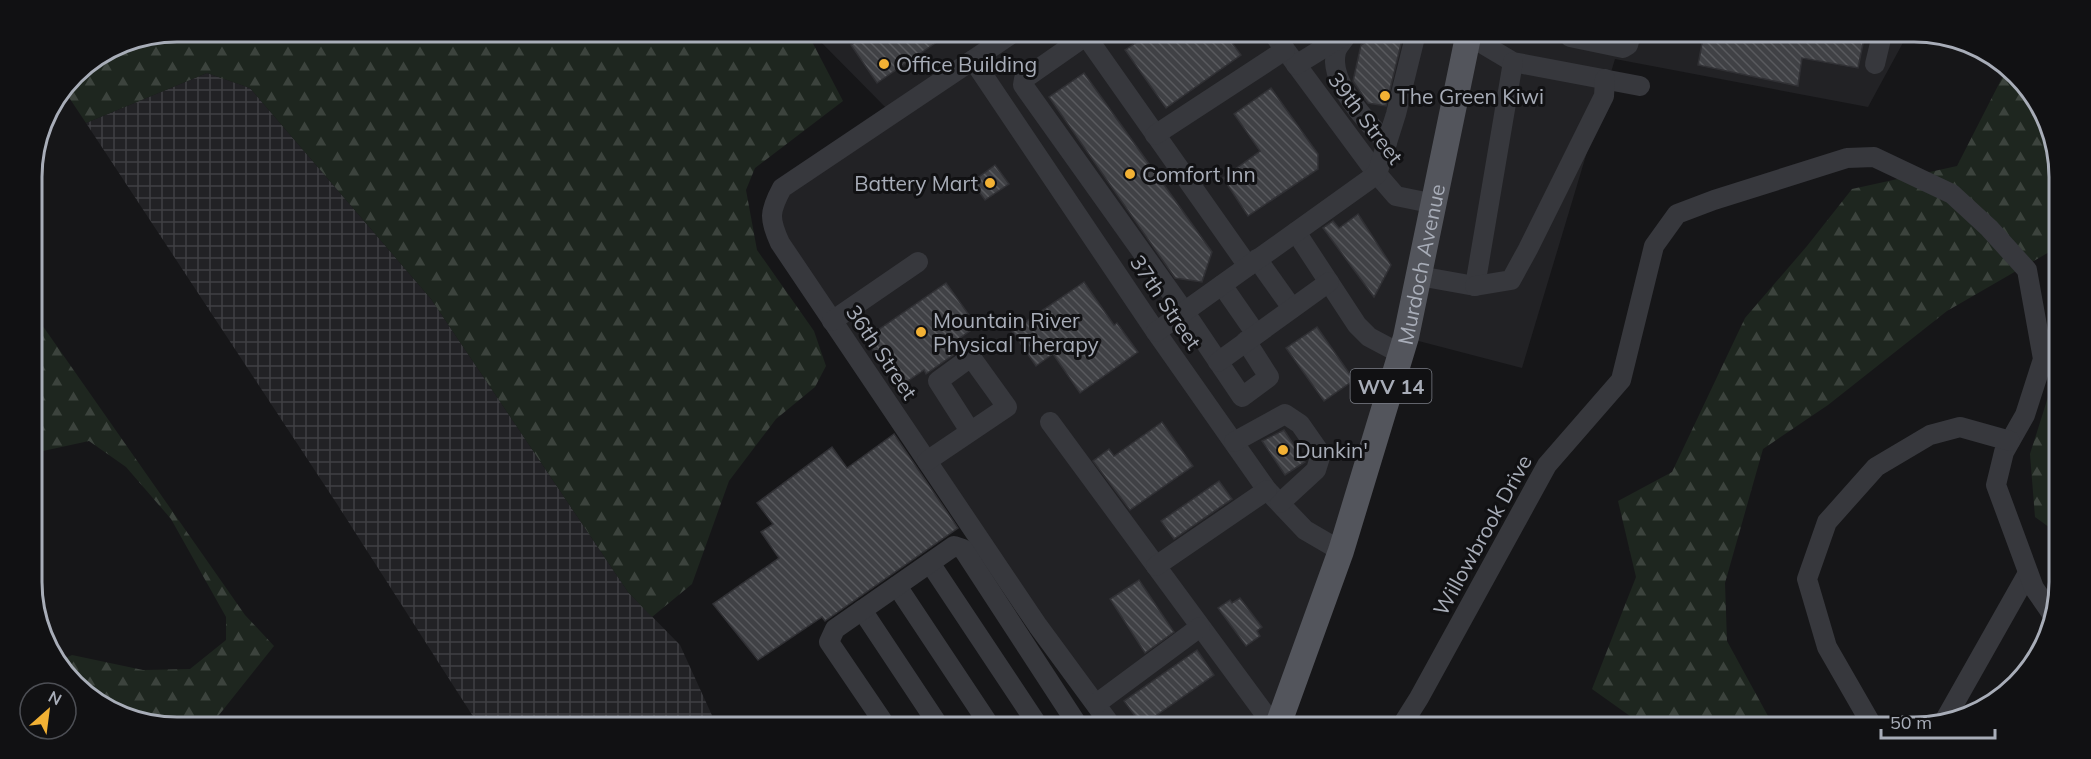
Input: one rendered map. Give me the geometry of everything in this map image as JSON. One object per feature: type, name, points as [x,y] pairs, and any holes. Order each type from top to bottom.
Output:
[{"type":"main road","name":"Murdoch Avenue","points":[[1281,717],[1341,551],[1401,354],[1469,42]]},
{"type":"street","name":"36th Street","points":[[1000,42],[782,188],[774,204],[771,224],[780,243],[1038,626],[1105,717]]},
{"type":"street","points":[[1077,42],[1024,79],[1023,85],[1184,311],[1242,397],[1269,377],[1222,285]]},
{"type":"street","points":[[1090,42],[1155,135],[1252,263],[1292,308]]},
{"type":"street","points":[[1155,135],[1286,51],[1321,42]]},
{"type":"street","points":[[1341,42],[1336,51],[1335,72],[1362,117],[1387,143]]},
{"type":"street","points":[[1156,332],[1377,174],[1396,114],[1414,42]]},
{"type":"street","points":[[1479,42],[1513,62],[1640,86]]},
{"type":"street","points":[[1591,42],[1623,48],[1629,42]]},
{"type":"street","points":[[1875,64],[1880,42]]},
{"type":"street","name":"39th Street","points":[[1286,51],[1377,174],[1396,196],[1435,204]]},
{"type":"street","name":"37th Street","points":[[973,60],[1156,332],[1274,496],[1305,530],[1341,551]]},
{"type":"street","points":[[1475,286],[1513,62]]},
{"type":"street","points":[[1419,276],[1475,286],[1511,280],[1604,96],[1605,79]]},
{"type":"street","name":"Willowbrook Drive","points":[[1407,717],[1547,465],[1621,380],[1654,246],[1677,214],[1847,158],[1874,157],[1952,194],[1989,228],[2027,270],[2043,359],[2025,415],[2004,452],[1996,485],[2034,588],[2046,606]]},
{"type":"street","points":[[1296,232],[1357,325],[1369,337],[1401,354]]},
{"type":"street","points":[[832,321],[918,261]]},
{"type":"street","points":[[1218,362],[1329,282]]},
{"type":"street","points":[[1156,566],[1316,470],[1321,454],[1300,424],[1285,414],[1234,442]]},
{"type":"street","points":[[1050,422],[1268,717]]},
{"type":"street","points":[[1867,717],[1827,647],[1807,579],[1827,522],[1876,467],[1930,435],[1960,427],[2010,441]]},
{"type":"street","points":[[927,461],[970,431]]},
{"type":"street","points":[[880,717],[829,642],[835,629],[954,546],[963,549],[1072,717]]},
{"type":"street","points":[[930,563],[1032,717]]},
{"type":"street","points":[[1950,712],[2028,573]]},
{"type":"street","points":[[897,586],[984,717]]},
{"type":"street","points":[[862,610],[933,717]]},
{"type":"street","points":[[1096,704],[1200,627]]},
{"type":"shaded area","points":[[821,42],[1903,42],[1868,107],[1615,59],[1522,368],[1407,338],[1281,717],[1105,717],[780,244],[774,204],[893,115]]},
{"type":"shaded area","points":[[207,73],[250,88],[431,299],[628,592],[680,645],[713,717],[473,717],[337,504],[86,123]]},
{"type":"green space","points":[[812,42],[843,101],[755,168],[746,190],[757,250],[814,331],[826,366],[815,387],[776,419],[729,481],[692,584],[652,617],[628,592],[431,299],[250,88],[207,73],[86,123],[69,97],[76,88],[95,70],[117,56],[159,43]]},
{"type":"green space","points":[[2003,76],[2026,102],[2042,134],[2048,159],[2049,252],[1947,311],[1828,405],[1763,449],[1725,583],[1727,641],[1769,717],[1631,717],[1592,689],[1636,577],[1618,501],[1672,472],[1745,318],[1852,189],[1957,166]]},
{"type":"green space","points":[[42,325],[245,615],[274,646],[217,717],[159,716],[134,710],[102,694],[88,683],[66,658],[72,655],[143,670],[190,669],[226,640],[226,617],[171,519],[126,467],[89,441],[42,452]]},
{"type":"green space","points":[[2049,394],[2049,527],[2035,517],[2030,454]]},
{"type":"building","name":"Office Building","points":[[855,42],[937,42],[877,83],[851,45]]},
{"type":"building","points":[[1137,42],[1231,42],[1241,55],[1166,108],[1125,50]]},
{"type":"building","points":[[1366,42],[1402,42],[1386,106],[1368,103],[1353,81],[1361,45]]},
{"type":"building","points":[[1702,42],[1863,42],[1858,68],[1802,58],[1798,86],[1698,65]]},
{"type":"building","name":"Comfort Inn","points":[[1084,73],[1212,252],[1202,282],[1175,278],[1049,97]]},
{"type":"building","points":[[1271,88],[1318,154],[1318,169],[1248,216],[1223,178],[1260,151],[1234,114]]},
{"type":"building","name":"Battery Mart","points":[[995,165],[1009,184],[985,200],[972,182]]},
{"type":"building","points":[[1358,214],[1391,265],[1374,297],[1323,228],[1333,221],[1339,228]]},
{"type":"building","points":[[1084,282],[1114,325],[1117,323],[1138,352],[1080,393],[1053,354],[1036,366],[1012,331]]},
{"type":"building","name":"Mountain River Physical Therapy","points":[[946,283],[977,326],[947,347],[953,355],[926,374],[924,370],[899,387],[865,339]]},
{"type":"building","points":[[1317,327],[1354,380],[1324,401],[1286,348]]},
{"type":"building","points":[[1162,422],[1193,466],[1130,510],[1093,461],[1109,449],[1114,456]]},
{"type":"building","name":"Dunkin'","points":[[1284,430],[1305,462],[1285,475],[1262,441]]},
{"type":"building","points":[[894,434],[958,528],[825,621],[822,617],[758,660],[713,604],[779,558],[761,532],[773,524],[757,503],[832,447],[847,468]]},
{"type":"building","points":[[1219,481],[1232,499],[1174,539],[1161,521]]},
{"type":"building","points":[[1139,580],[1174,632],[1145,653],[1110,599]]},
{"type":"building","points":[[1240,598],[1262,627],[1257,631],[1260,636],[1246,646],[1218,608],[1230,600],[1232,603]]},
{"type":"building","points":[[1197,650],[1214,675],[1154,717],[1136,717],[1124,701]]},
{"type":"place","name":"Office Building","points":[[884,64]]},
{"type":"place","name":"The Green Kiwi","points":[[1385,96]]},
{"type":"place","name":"Comfort Inn","points":[[1130,174]]},
{"type":"place","name":"Battery Mart","points":[[990,183]]},
{"type":"place","name":"Mountain River Physical Therapy","points":[[921,332]]},
{"type":"place","name":"Dunkin'","points":[[1283,450]]}]
